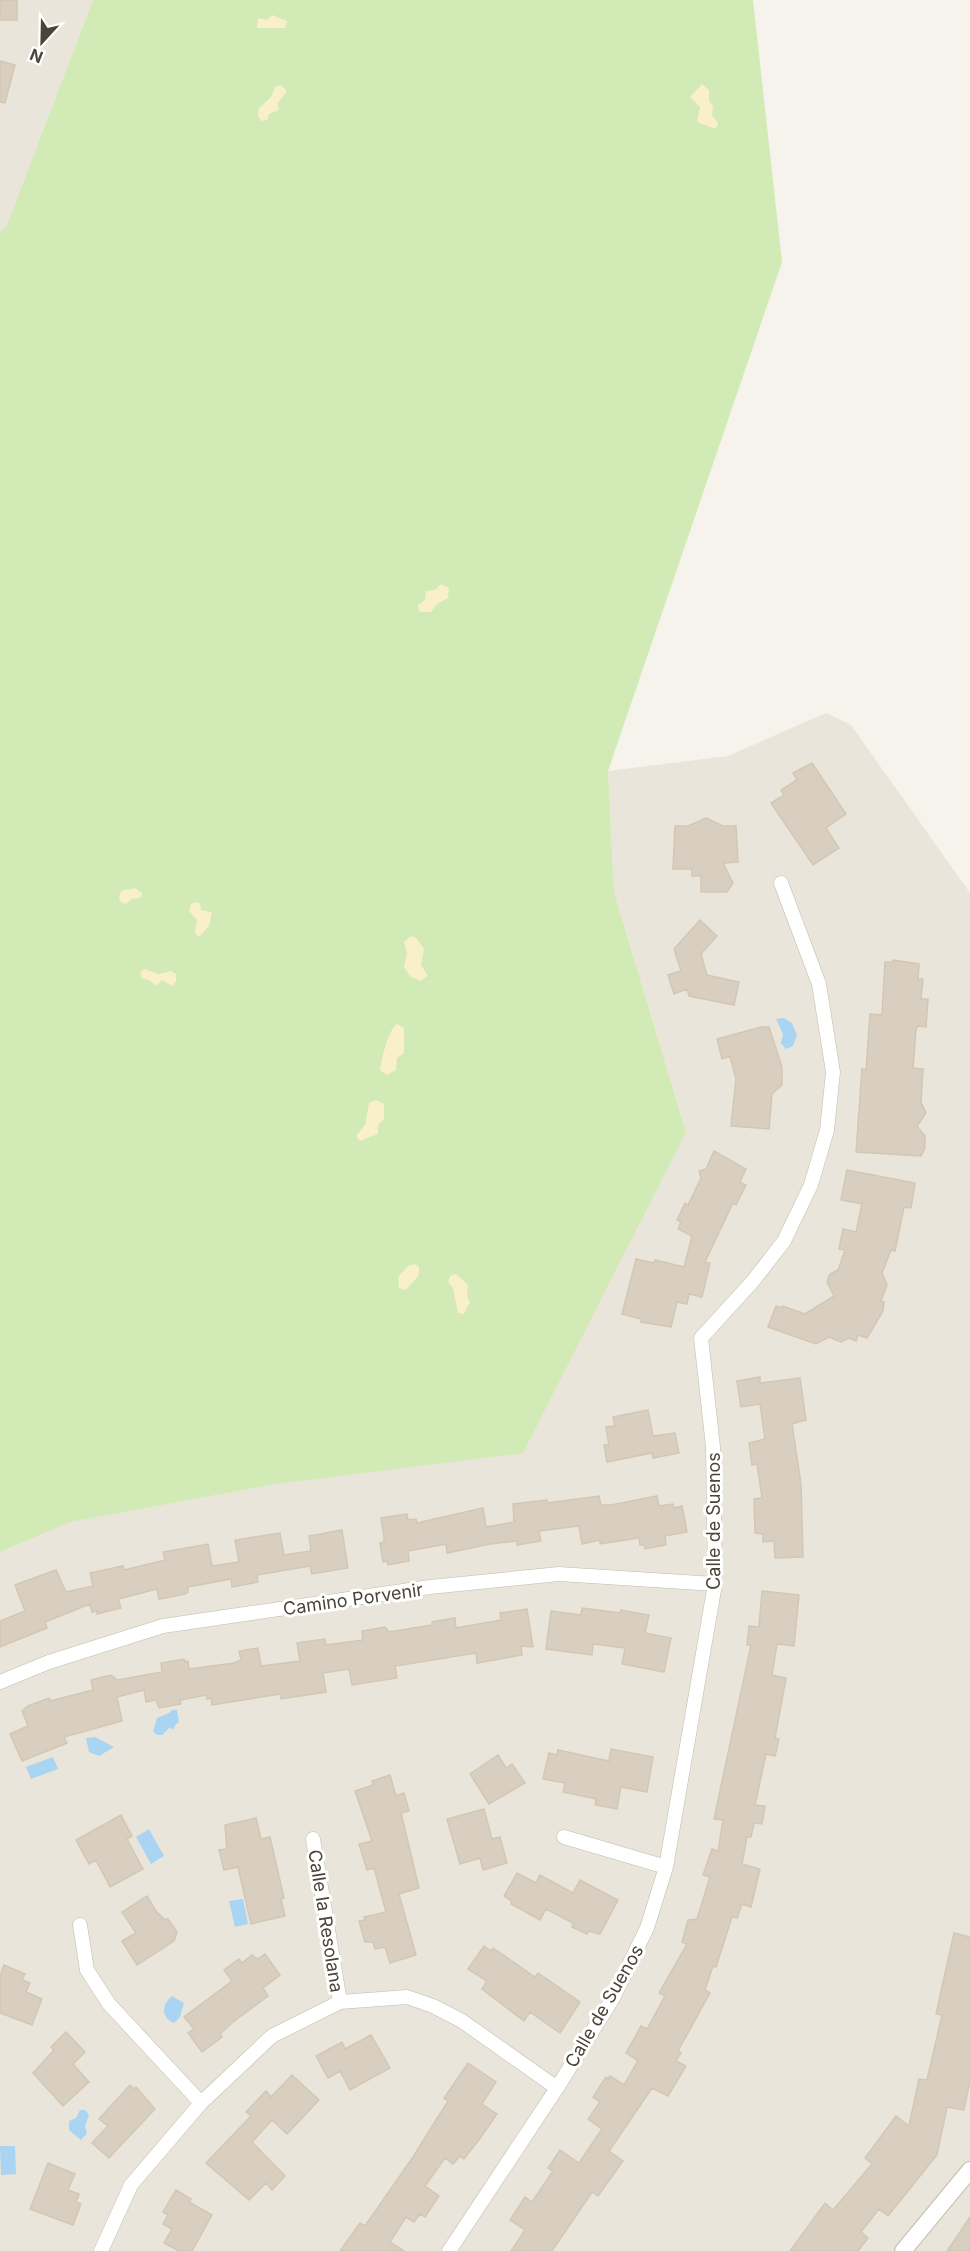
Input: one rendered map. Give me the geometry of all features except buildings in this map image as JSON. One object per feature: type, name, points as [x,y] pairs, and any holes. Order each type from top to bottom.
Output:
[{"type":"street","name":"Calle de Suenos","points":[[448,2251],[557,2088],[613,1998],[648,1928],[666,1867],[715,1584],[713,1447],[701,1338],[753,1281],[784,1241],[811,1185],[827,1130],[833,1072],[819,984],[781,883]]},
{"type":"street","name":"Camino Porvenir","points":[[0,1682],[49,1662],[163,1626],[430,1587],[559,1574],[715,1584]]},
{"type":"street","points":[[564,1837],[666,1867]]},
{"type":"street","name":"Calle la Resolana","points":[[313,1839],[340,2002]]},
{"type":"street","points":[[80,1925],[87,1970],[109,2004],[201,2103]]},
{"type":"street","points":[[101,2251],[131,2185],[201,2103],[272,2036],[340,2002],[407,1998],[433,2006],[462,2021],[557,2088]]},
{"type":"street","points":[[903,2251],[970,2170]]},
{"type":"shaded area","points":[[0,0],[93,0],[6,227],[0,232]]},
{"type":"shaded area","points":[[826,713],[851,725],[970,893],[970,2251],[0,2251],[0,1552],[69,1522],[277,1484],[686,1132],[614,892],[608,771],[728,756]]},
{"type":"green space","points":[[93,0],[753,0],[782,262],[608,771],[614,892],[686,1132],[523,1453],[277,1484],[70,1522],[0,1552],[0,232],[6,227]]},
{"type":"sand","points":[[272,15],[287,21],[285,28],[257,28],[258,18],[267,20]]},
{"type":"sand","points":[[702,84],[709,90],[709,101],[713,107],[712,115],[718,123],[716,129],[697,122],[700,107],[690,97]]},
{"type":"sand","points":[[281,85],[287,91],[278,103],[279,110],[269,114],[267,120],[262,121],[258,116],[259,108],[271,97],[275,87]]},
{"type":"sand","points":[[441,584],[449,588],[448,598],[437,604],[431,612],[420,612],[417,606],[425,600],[426,591],[435,590]]},
{"type":"sand","points":[[135,888],[142,893],[142,897],[132,899],[126,904],[122,903],[119,899],[121,891]]},
{"type":"sand","points":[[200,903],[201,910],[212,912],[209,926],[199,937],[195,933],[197,920],[189,911],[191,904]]},
{"type":"sand","points":[[411,936],[416,938],[424,949],[421,965],[428,976],[420,981],[410,976],[404,967],[407,954],[404,942]]},
{"type":"sand","points":[[144,969],[159,974],[171,971],[176,974],[176,981],[172,986],[162,980],[156,986],[142,978],[140,972]]},
{"type":"sand","points":[[397,1024],[404,1028],[404,1053],[397,1058],[396,1070],[387,1075],[380,1070],[388,1038]]},
{"type":"sand","points":[[376,1100],[384,1104],[384,1119],[378,1125],[378,1134],[360,1141],[356,1136],[365,1125],[369,1103]]},
{"type":"sand","points":[[415,1264],[419,1267],[419,1275],[406,1290],[399,1288],[398,1277],[408,1266]]},
{"type":"sand","points":[[456,1274],[468,1285],[467,1296],[470,1302],[464,1314],[458,1313],[453,1288],[448,1282],[450,1276]]},
{"type":"water","points":[[784,1018],[792,1023],[797,1035],[793,1046],[786,1049],[781,1043],[783,1034],[776,1019]]},
{"type":"water","points":[[172,1710],[177,1710],[179,1722],[174,1729],[169,1728],[162,1735],[157,1735],[153,1731],[157,1718]]},
{"type":"water","points":[[95,1737],[114,1747],[99,1756],[89,1752],[86,1738]]},
{"type":"water","points":[[53,1757],[58,1769],[31,1779],[26,1767]]},
{"type":"water","points":[[149,1829],[164,1856],[151,1864],[136,1837]]},
{"type":"water","points":[[243,1899],[248,1924],[235,1927],[229,1901]]},
{"type":"water","points":[[172,1996],[184,2003],[180,2017],[174,2023],[167,2018],[164,2011],[166,2003]]},
{"type":"water","points":[[80,2110],[85,2110],[89,2115],[85,2126],[87,2133],[81,2140],[69,2130],[69,2121],[76,2118]]},
{"type":"water","points":[[0,2146],[15,2146],[16,2174],[1,2175]]}]
